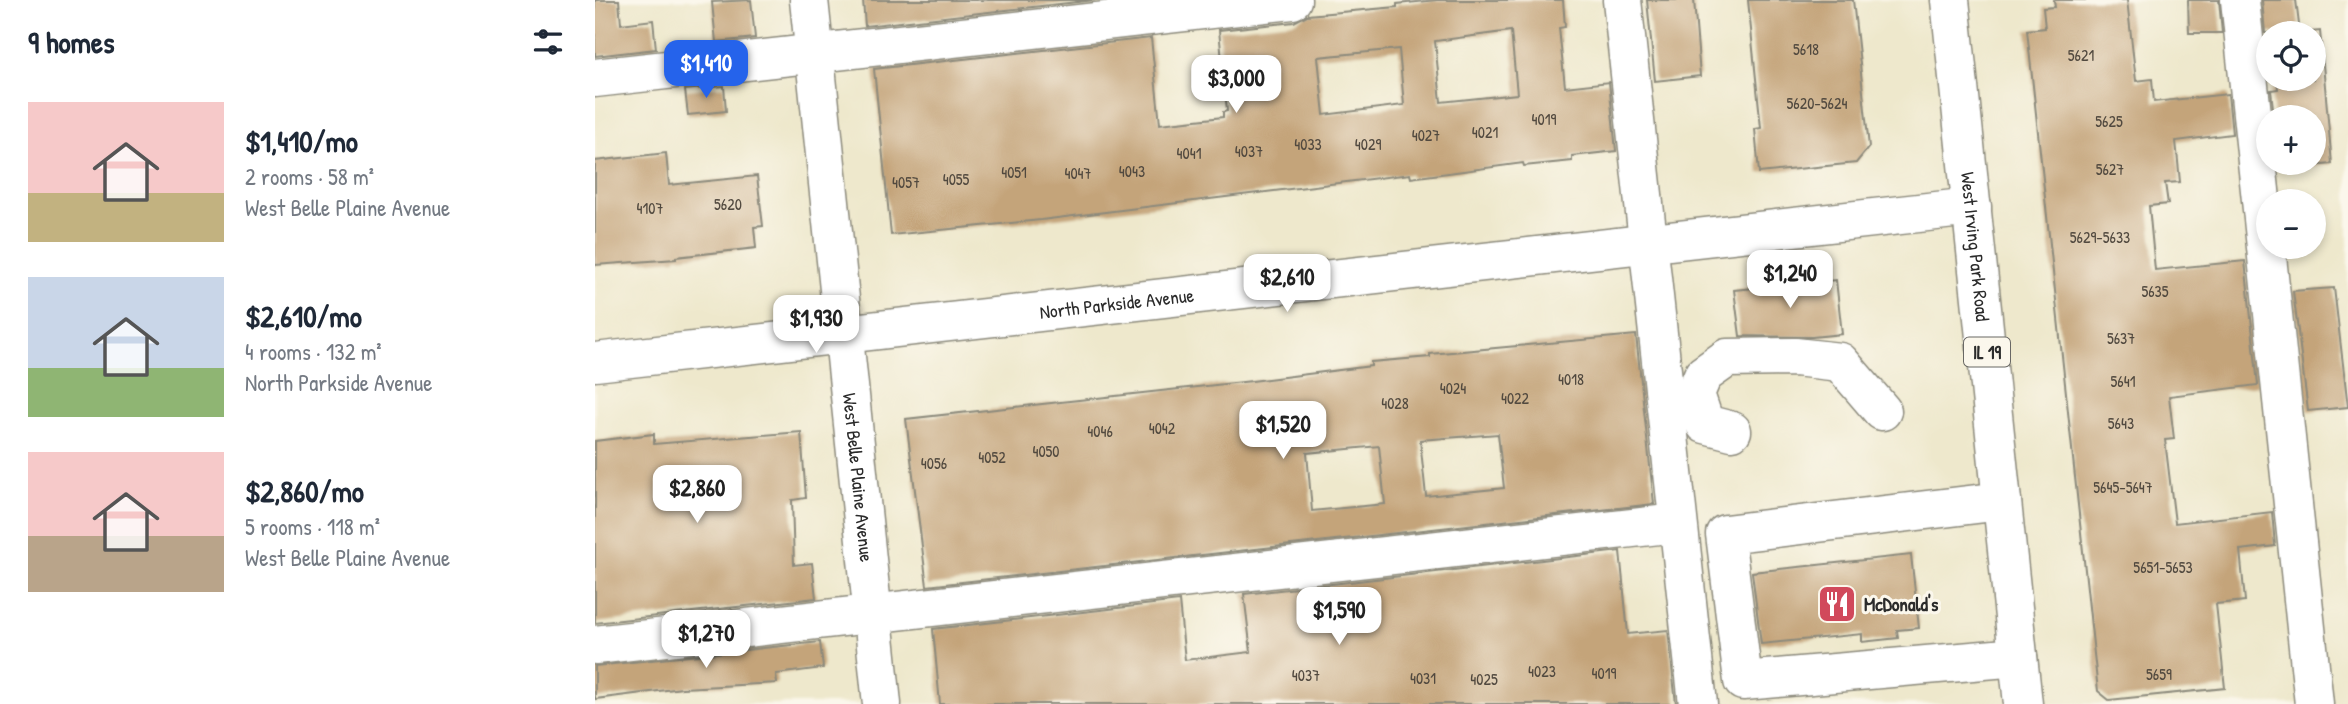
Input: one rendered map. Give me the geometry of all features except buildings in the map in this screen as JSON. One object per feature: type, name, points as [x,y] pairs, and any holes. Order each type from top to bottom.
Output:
[{"type":"street","name":"West Belle Plaine Avenue","points":[[809,0],[883,704]]},
{"type":"street","points":[[595,78],[1291,0]]},
{"type":"street","points":[[1622,0],[1698,704]]},
{"type":"street","name":"West Irving Park Road","points":[[1950,0],[2024,704]]},
{"type":"street","points":[[2240,0],[2314,704]]},
{"type":"street","name":"North Parkside Avenue","points":[[595,362],[1972,207]]},
{"type":"street","points":[[1732,431],[1705,424],[1695,394],[1703,375],[1727,358],[1795,357],[1840,362],[1882,411]]},
{"type":"street","points":[[2002,501],[1725,534],[1743,681],[2018,657]]},
{"type":"street","points":[[595,645],[1678,523]]},
{"type":"place","name":"McDonald's","points":[[1837,604]]}]
